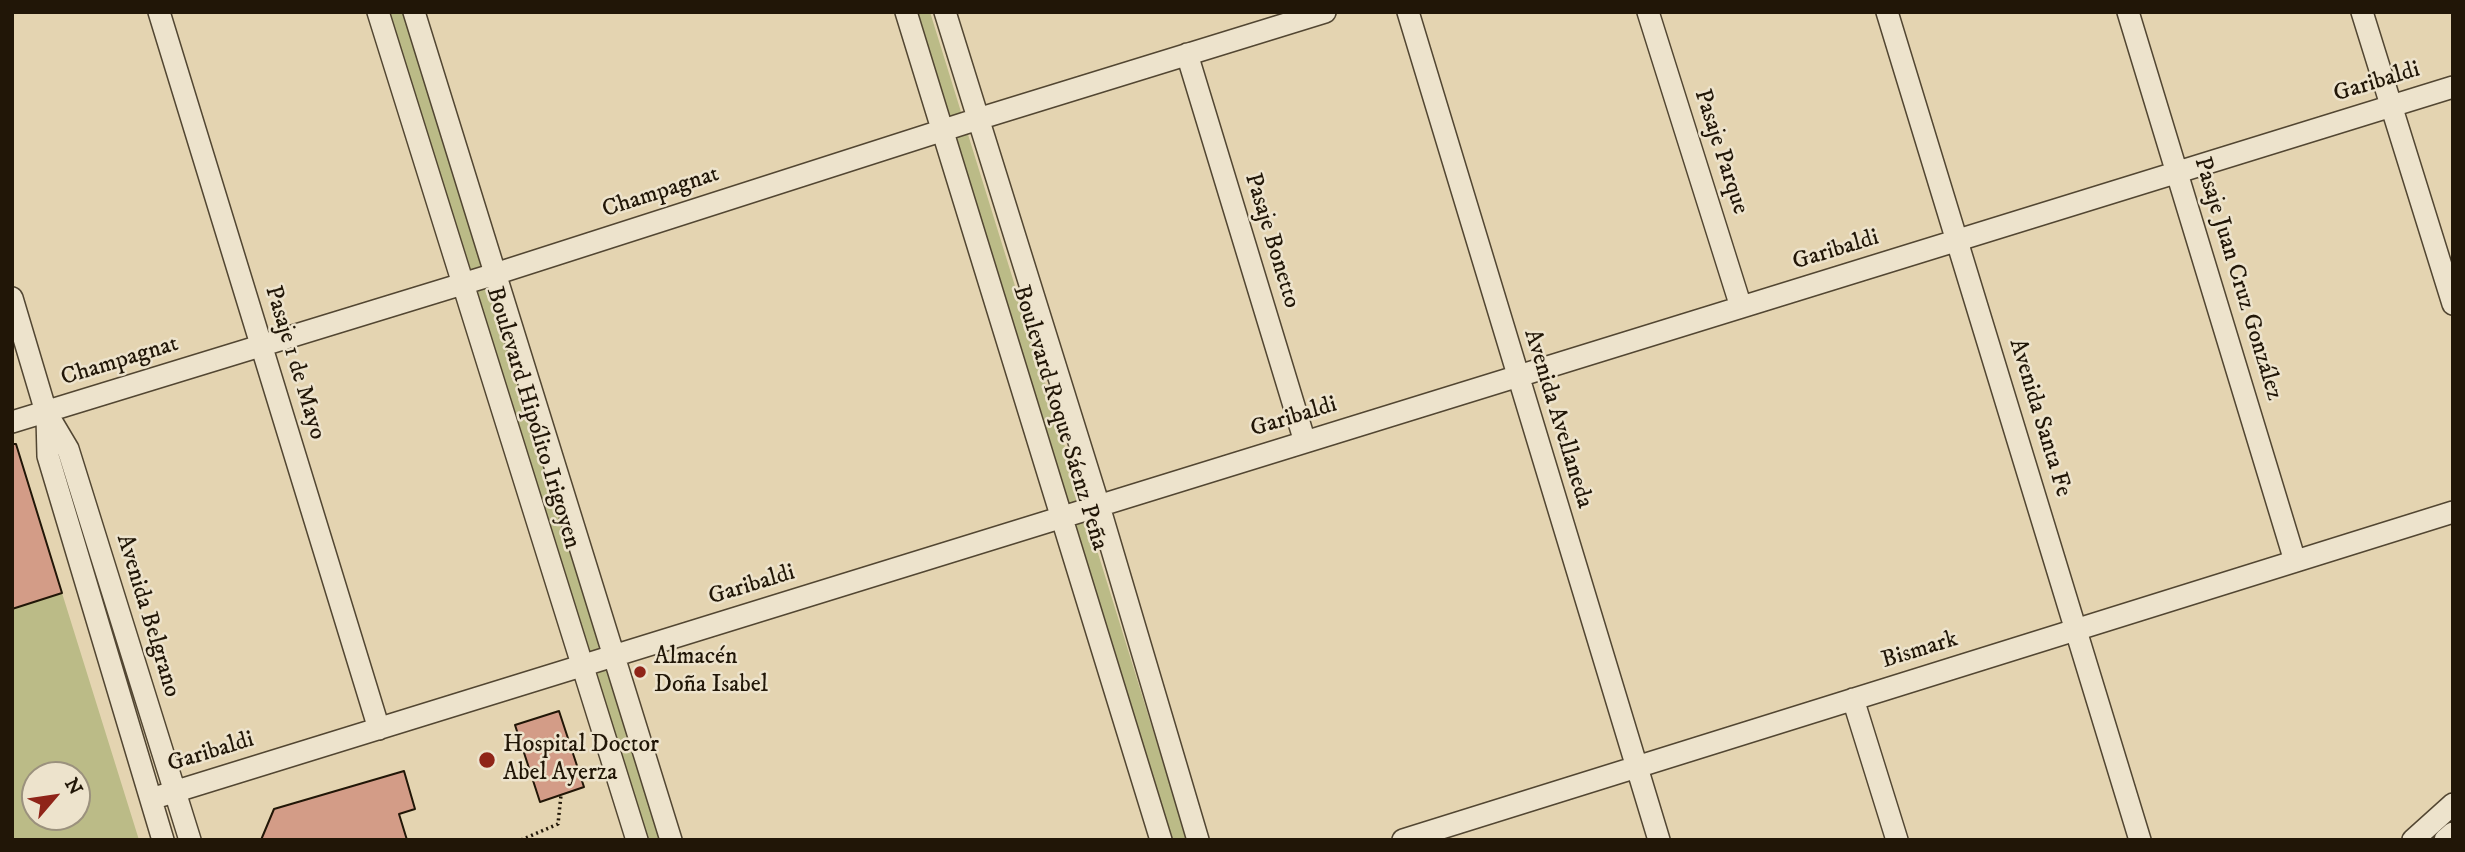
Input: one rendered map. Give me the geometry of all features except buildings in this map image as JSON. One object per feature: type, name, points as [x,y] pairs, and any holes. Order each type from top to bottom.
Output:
[{"type":"street","name":"Pasaje 1 de Mayo","points":[[159,12],[379,729]]},
{"type":"street","name":"Boulevard Hipólito Irigoyen","points":[[378,12],[637,840]]},
{"type":"street","name":"Boulevard Hipólito Irigoyen","points":[[414,12],[671,840]]},
{"type":"street","name":"Boulevard Roque Sáenz Peña","points":[[906,12],[1161,840]]},
{"type":"street","name":"Boulevard Roque Sáenz Peña","points":[[945,12],[1198,840]]},
{"type":"street","name":"Champagnat","points":[[12,422],[463,284],[978,119],[1325,12]]},
{"type":"street","name":"Avenida Avellaneda","points":[[1408,12],[1659,840]]},
{"type":"street","name":"Pasaje Parque","points":[[1648,12],[1741,307]]},
{"type":"street","name":"Avenida Santa Fe","points":[[1886,12],[2140,840]]},
{"type":"street","name":"Pasaje Juan Cruz González","points":[[2128,12],[2295,561]]},
{"type":"street","points":[[2362,12],[2453,304]]},
{"type":"street","name":"Pasaje Bonetto","points":[[1187,54],[1305,442]]},
{"type":"street","name":"Garibaldi","points":[[151,799],[2453,87]]},
{"type":"street","name":"Avenida Belgrano","points":[[12,298],[46,412],[48,456],[163,840]]},
{"type":"street","name":"Avenida Belgrano","points":[[46,412],[68,449],[190,840]]},
{"type":"street","name":"Bismark","points":[[1417,838],[2453,512]]},
{"type":"street","points":[[1853,699],[1897,840]]},
{"type":"street","points":[[2413,840],[2453,804]]},
{"type":"street","points":[[2445,840],[2453,833]]},
{"type":"path","points":[[522,840],[558,824],[561,795]]},
{"type":"green space","points":[[378,12],[414,12],[671,840],[637,840]]},
{"type":"green space","points":[[915,12],[930,12],[1187,840],[1170,840]]},
{"type":"green space","points":[[17,446],[139,840],[12,840],[12,447]]},
{"type":"place","name":"Almacén Doña Isabel","points":[[640,672]]},
{"type":"place","name":"Hospital Doctor Abel Ayerza","points":[[487,760]]}]
